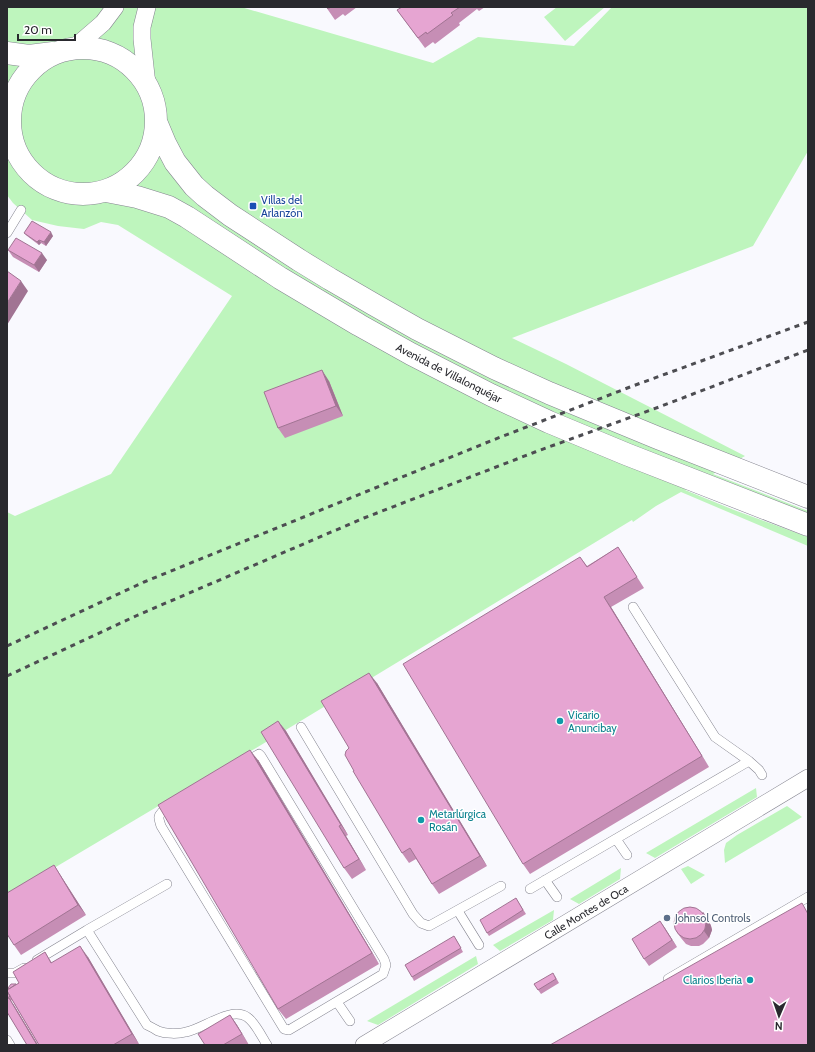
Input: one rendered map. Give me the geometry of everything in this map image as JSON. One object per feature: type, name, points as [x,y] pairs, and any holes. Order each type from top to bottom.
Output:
[{"type":"street","points":[[115,7],[103,23],[65,51],[37,64],[22,80],[12,101],[9,123],[10,139],[23,165],[40,181],[61,191],[84,195],[106,191],[126,181],[142,165],[152,146],[156,124],[154,104],[147,85],[142,39],[142,26],[147,7]]},
{"type":"street","points":[[7,53],[29,56],[95,49],[116,56],[133,68],[147,85]]},
{"type":"street","points":[[156,124],[175,162],[194,186],[205,196],[230,215],[330,279],[431,336],[494,368],[549,393],[658,438],[808,497]]},
{"type":"street","name":"Avenida de Villalonquéjar","points":[[106,191],[137,197],[169,207],[320,302],[411,354],[490,395],[549,422],[626,454],[808,525]]},
{"type":"street","name":"Calle Montes de Oca","points":[[364,1045],[808,778]]},
{"type":"lane","points":[[7,233],[21,210]]},
{"type":"lane","points":[[633,607],[715,737],[749,761],[759,770],[762,775]]},
{"type":"lane","points":[[301,727],[413,914],[421,923],[429,926],[500,886]]},
{"type":"lane","points":[[259,754],[384,959],[386,965],[383,974],[337,1002],[289,1030],[284,1029],[158,819],[162,812],[259,754]]},
{"type":"lane","points":[[530,890],[749,761]]},
{"type":"lane","points":[[616,839],[627,855]]},
{"type":"lane","points":[[545,880],[557,897]]},
{"type":"lane","points":[[7,973],[15,973],[167,884]]},
{"type":"lane","points":[[658,985],[808,897]]},
{"type":"lane","points":[[458,911],[479,945]]},
{"type":"lane","points":[[87,930],[147,1025],[159,1031],[177,1033],[187,1032],[232,1014],[241,1014],[251,1020],[267,1045]]},
{"type":"lane","points":[[337,1002],[350,1021]]},
{"type":"lane","points":[[7,1040],[10,1045]]},
{"type":"green space","points":[[7,7],[241,7],[433,63],[478,37],[574,46],[612,7],[808,7],[808,151],[753,246],[512,338],[566,364],[745,456],[713,474],[808,511],[808,514],[710,476],[685,490],[808,537],[808,546],[681,492],[7,896],[7,512],[15,516],[111,474],[232,296],[118,225],[101,222],[84,229],[58,226],[32,220],[13,203],[7,195]]},
{"type":"green space","points":[[557,7],[605,7],[565,41],[544,17]]},
{"type":"green space","points":[[756,788],[757,797],[655,858],[646,853]]},
{"type":"green space","points":[[787,806],[802,817],[725,863],[724,850],[726,843]]},
{"type":"green space","points":[[688,866],[705,875],[691,884],[681,869]]},
{"type":"green space","points":[[621,868],[620,879],[579,904],[570,899]]},
{"type":"green space","points":[[554,910],[553,920],[500,951],[493,945]]},
{"type":"green space","points":[[476,956],[478,964],[378,1025],[367,1021]]},
{"type":"building","points":[[402,7],[460,7],[451,13],[453,15],[427,34],[426,32],[418,38],[397,10]]},
{"type":"building","points":[[32,221],[51,232],[44,242],[39,240],[37,242],[24,233]]},
{"type":"building","points":[[16,238],[42,253],[34,265],[8,250]]},
{"type":"building","points":[[7,271],[21,281],[7,303]]},
{"type":"building","points":[[322,370],[336,406],[278,428],[264,392]]},
{"type":"building","name":"Vicario Anuncibay","points":[[618,547],[637,577],[604,597],[702,756],[523,864],[403,664],[580,557],[587,567]]},
{"type":"building","name":"Metarlúrgica Rosán","points":[[369,673],[480,856],[432,884],[410,848],[402,853],[353,771],[345,755],[349,748],[321,701]]},
{"type":"building","points":[[278,721],[341,825],[339,826],[359,859],[344,868],[261,732]]},
{"type":"building","points":[[250,750],[372,953],[278,1009],[158,805]]},
{"type":"building","points":[[54,865],[78,905],[14,945],[7,934],[7,893]]},
{"type":"building","points":[[516,898],[523,910],[487,933],[480,920]]},
{"type":"building","name":"Clarios Iberia","points":[[802,903],[808,914],[808,1045],[550,1045]]},
{"type":"building","points":[[687,907],[693,907],[703,914],[706,923],[705,929],[699,936],[693,939],[687,939],[677,932],[674,926],[674,920],[681,910]]},
{"type":"building","points":[[660,921],[672,940],[644,959],[632,939]]},
{"type":"building","points":[[454,936],[461,948],[412,977],[405,965]]},
{"type":"building","points":[[80,946],[132,1034],[113,1045],[39,1045],[7,991],[19,983],[13,972],[45,952],[51,963]]},
{"type":"building","points":[[553,973],[556,979],[538,990],[534,984]]},
{"type":"building","points":[[11,984],[16,984],[9,989],[8,988]]},
{"type":"building","points":[[7,991],[10,996],[7,998]]},
{"type":"building","points":[[9,998],[37,1045],[27,1045],[7,1012],[7,999]]},
{"type":"building","points":[[230,1015],[242,1034],[223,1045],[205,1045],[198,1034]]},
{"type":"railway","points":[[7,646],[144,582],[493,440],[630,387],[808,322]]},
{"type":"railway","points":[[7,676],[138,615],[364,518],[535,452],[659,407],[808,350]]},
{"type":"place","name":"Villas del Arlanzón","points":[[253,206]]},
{"type":"place","name":"Vicario Anuncibay","points":[[560,721]]},
{"type":"place","name":"Metarlúrgica Rosán","points":[[421,820]]},
{"type":"place","name":"Johnsol Controls","points":[[667,918]]},
{"type":"place","name":"Clarios Iberia","points":[[750,980]]}]
